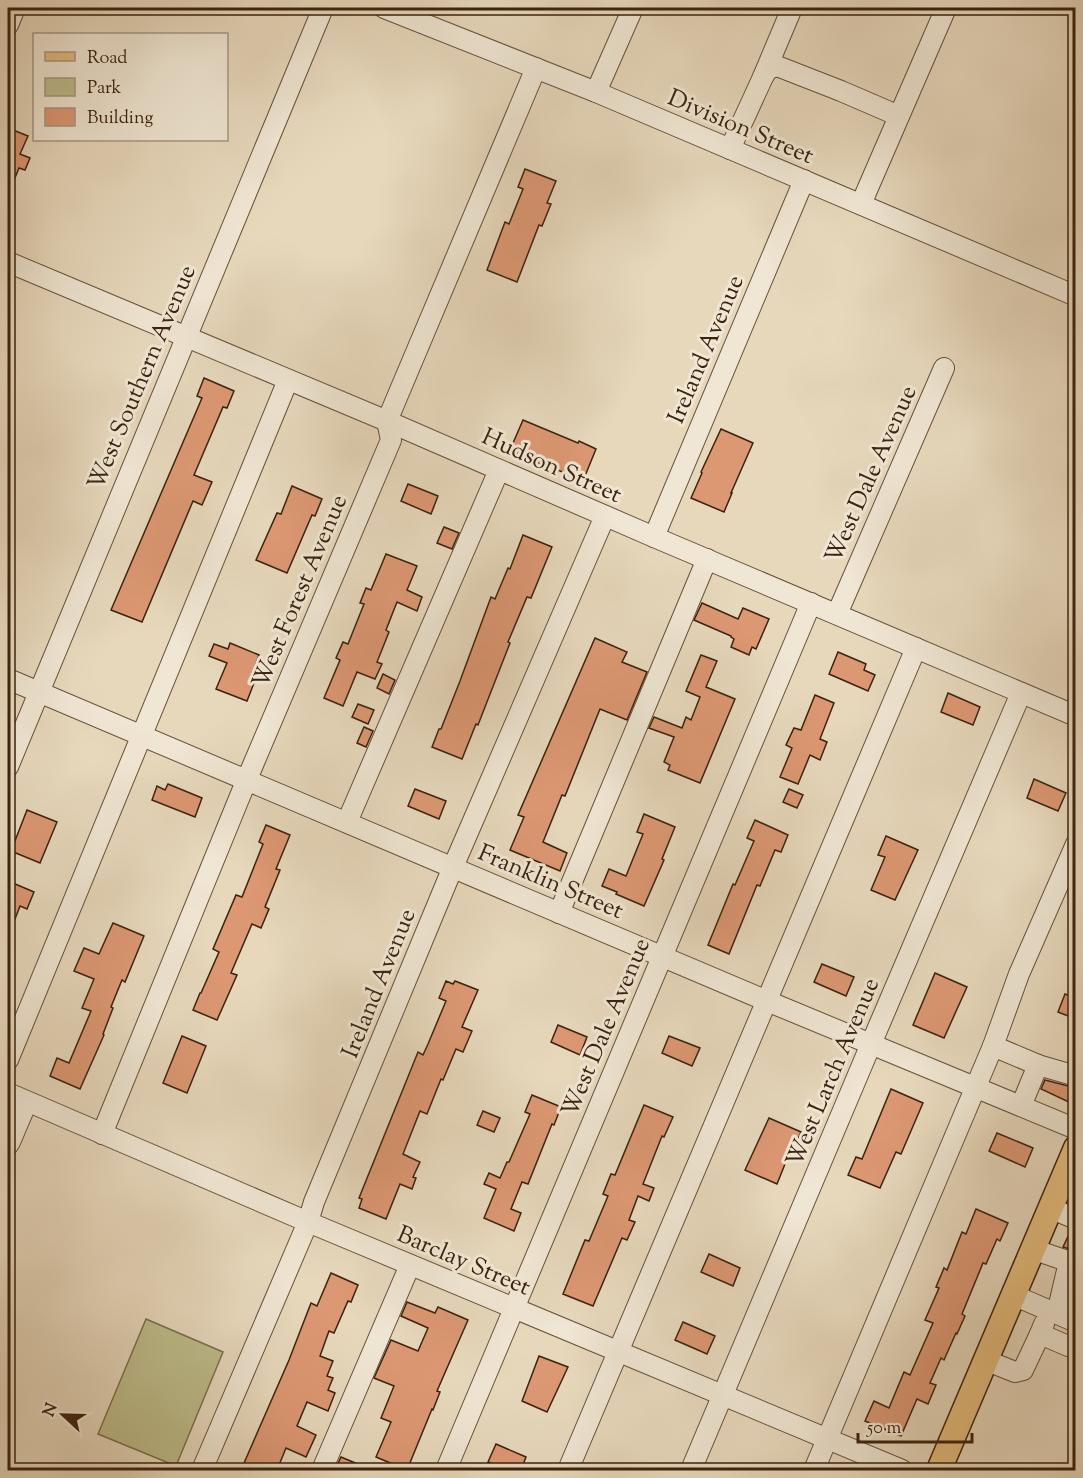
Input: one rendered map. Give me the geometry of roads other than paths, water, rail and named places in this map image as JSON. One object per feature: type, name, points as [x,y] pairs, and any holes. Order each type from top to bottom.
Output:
[{"type":"main road","points":[[939,1470],[1032,1249],[1074,1156]]},
{"type":"street","points":[[8,25],[15,8]]},
{"type":"street","name":"West Southern Avenue","points":[[8,767],[323,8]]},
{"type":"street","name":"Division Street","points":[[384,8],[536,68],[598,88],[730,149],[1076,296]]},
{"type":"street","points":[[598,88],[633,8]]},
{"type":"street","points":[[730,149],[792,8]]},
{"type":"street","points":[[861,204],[946,8]]},
{"type":"street","points":[[763,77],[768,69],[777,66],[899,116]]},
{"type":"street","name":"West Forest Avenue","points":[[102,1134],[247,779],[391,440],[387,421],[536,68]]},
{"type":"street","name":"Ireland Avenue","points":[[654,537],[804,180]]},
{"type":"street","name":"Hudson Street","points":[[8,262],[812,603],[839,607],[916,648],[1076,716]]},
{"type":"street","name":"West Dale Avenue","points":[[839,607],[944,368]]},
{"type":"street","points":[[8,1060],[288,380]]},
{"type":"street","points":[[347,822],[499,470]]},
{"type":"street","name":"Ireland Avenue","points":[[202,1470],[308,1222],[314,1202],[453,867],[605,516]]},
{"type":"street","points":[[559,912],[707,559]]},
{"type":"street","name":"West Dale Avenue","points":[[446,1470],[812,603]]},
{"type":"street","points":[[568,1470],[916,648]]},
{"type":"street","name":"Franklin Street","points":[[8,679],[663,957],[1076,1129]]},
{"type":"street","name":"West Larch Avenue","points":[[691,1470],[1021,693]]},
{"type":"street","points":[[814,1470],[993,1046],[1019,974],[1076,844]]},
{"type":"street","points":[[993,1046],[1076,1076]]},
{"type":"street","points":[[1020,1106],[1041,1065]]},
{"type":"street","name":"Barclay Street","points":[[8,1093],[308,1222],[902,1470]]},
{"type":"street","points":[[8,1145],[27,1102]]},
{"type":"street","points":[[1050,1208],[1076,1219]]},
{"type":"street","points":[[985,1360],[1015,1372],[1023,1370],[1040,1334],[1054,1312],[1072,1263],[1032,1249]]},
{"type":"street","points":[[322,1470],[410,1265]]},
{"type":"street","points":[[1013,1295],[1076,1322]]},
{"type":"street","points":[[1040,1334],[1076,1347]]}]
